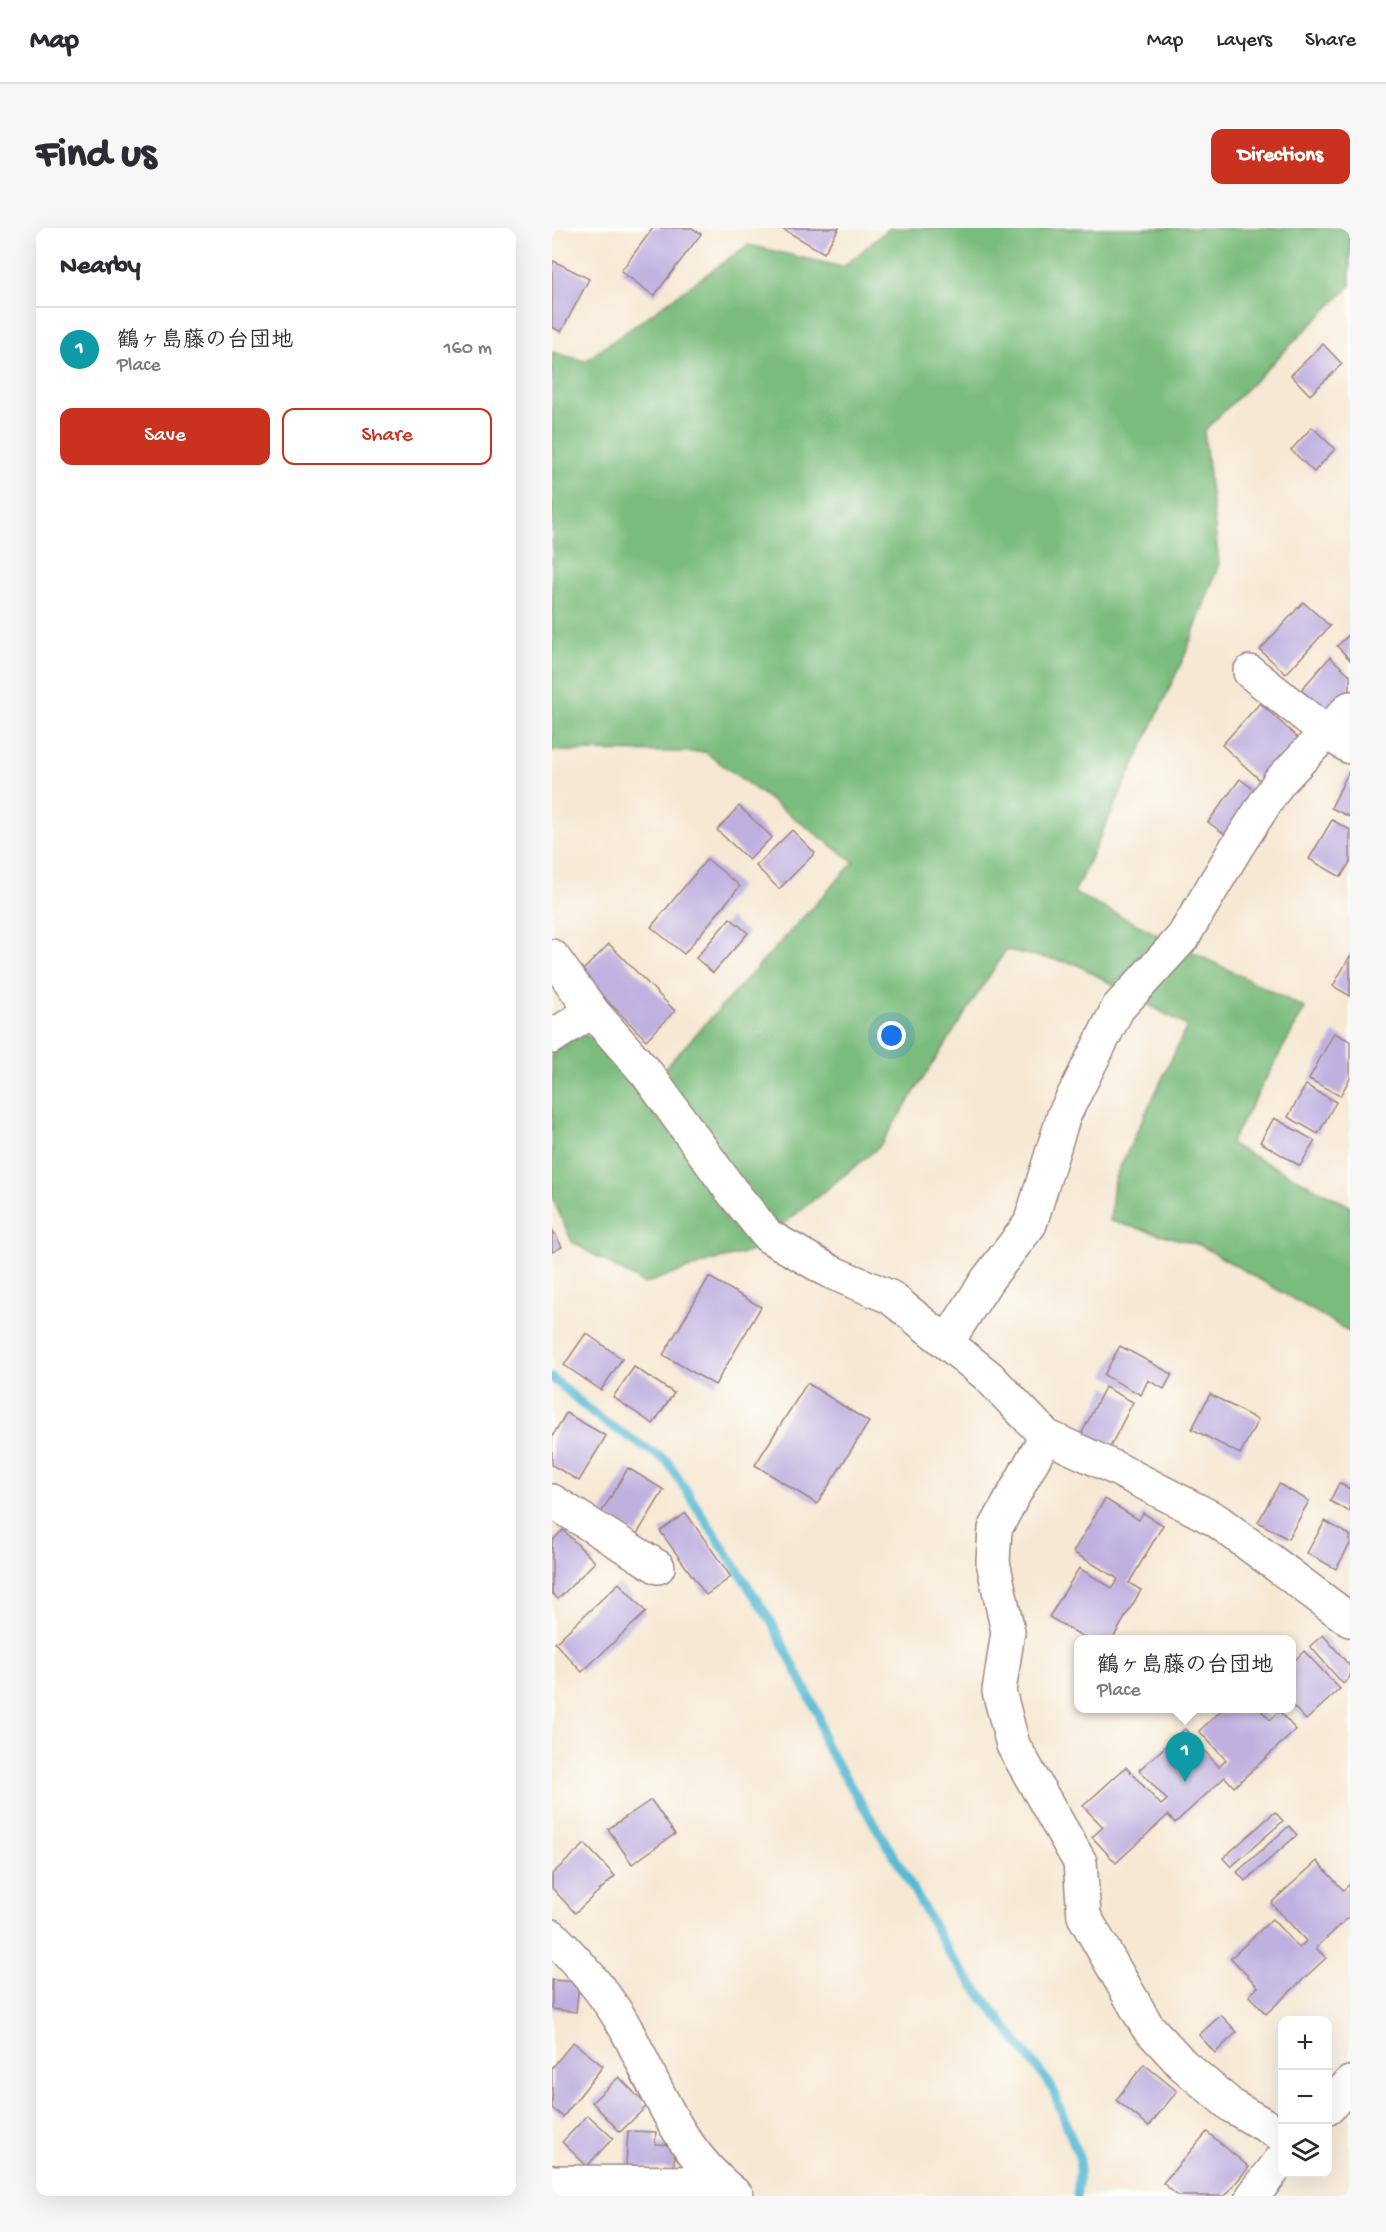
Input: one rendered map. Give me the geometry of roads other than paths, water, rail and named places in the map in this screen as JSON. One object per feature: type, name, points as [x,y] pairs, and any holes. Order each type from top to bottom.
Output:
[{"type":"street","points":[[1250,672],[1338,740]]},
{"type":"street","points":[[947,1342],[987,1280],[1030,1224],[1064,1115],[1118,1008],[1183,937],[1236,848],[1279,782],[1338,740],[1350,708]]},
{"type":"street","points":[[552,956],[592,1011],[648,1075],[730,1189],[768,1236],[831,1272],[890,1298],[988,1376],[1046,1436],[1117,1469],[1216,1521],[1350,1620]]},
{"type":"street","points":[[552,1037],[592,1011]]},
{"type":"street","points":[[1046,1436],[995,1529],[993,1562],[1008,1632],[999,1691],[1013,1745],[1080,1862],[1084,1916],[1147,2026],[1183,2065],[1233,2107],[1278,2133]]},
{"type":"street","points":[[552,1501],[658,1567]]},
{"type":"street","points":[[552,1936],[590,1976],[625,2028],[652,2085],[686,2144],[728,2189]]},
{"type":"street","points":[[1332,2103],[1350,2083]]},
{"type":"street","points":[[1253,2196],[1278,2164]]},
{"type":"street","points":[[552,2182],[670,2190],[728,2189]]},
{"type":"waterway","points":[[552,1378],[603,1421],[667,1461],[772,1623],[819,1716],[824,1743],[902,1869],[950,1955],[1052,2087],[1080,2160],[1077,2196]]},
{"type":"place","name":"鶴ヶ島藤の台団地","points":[[1185,1782]]}]
